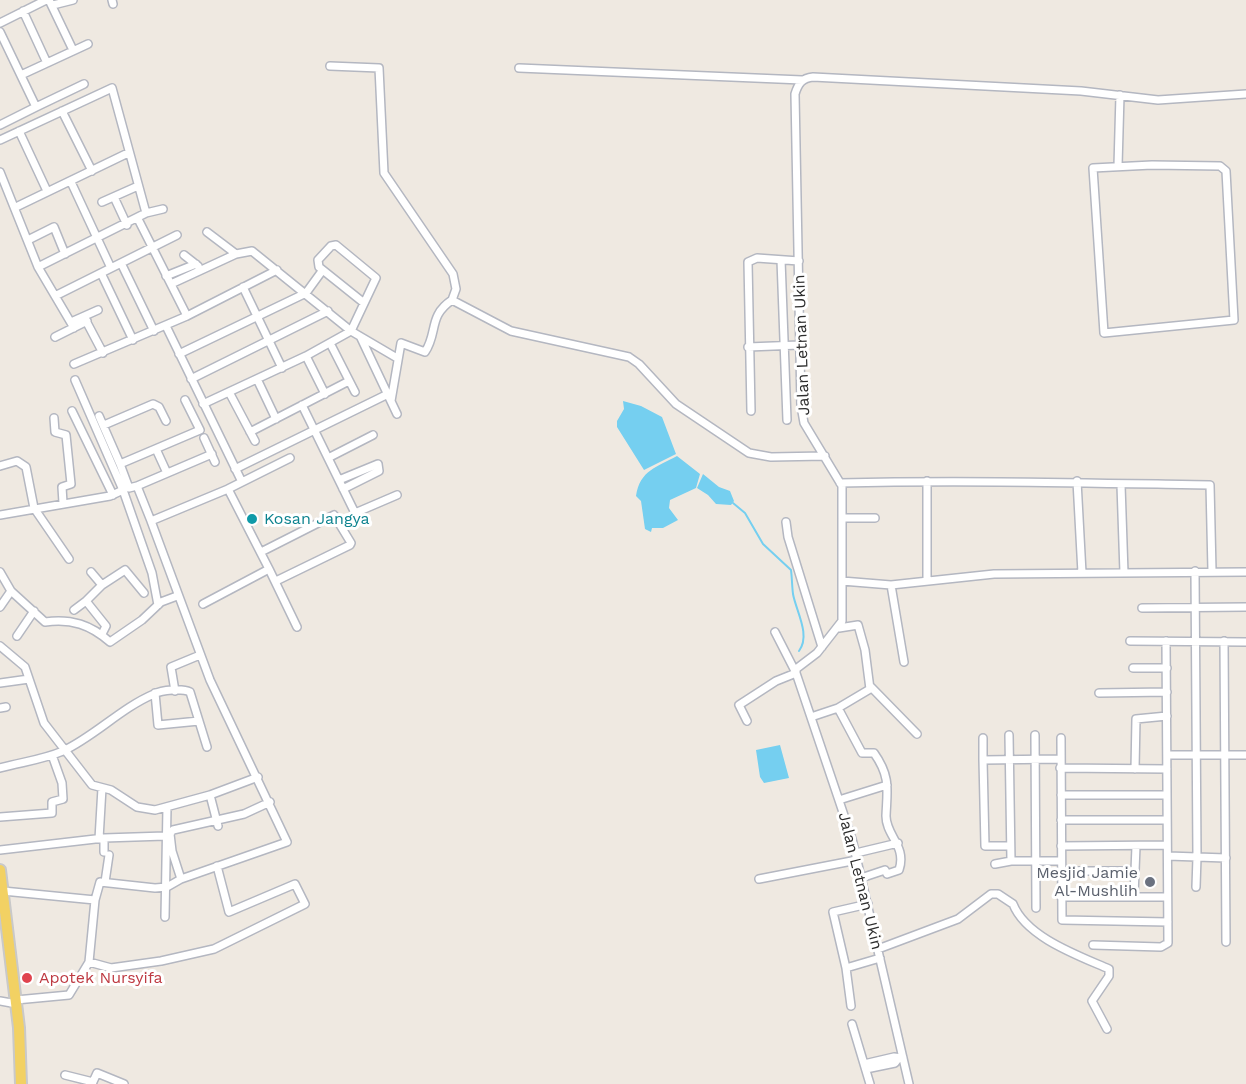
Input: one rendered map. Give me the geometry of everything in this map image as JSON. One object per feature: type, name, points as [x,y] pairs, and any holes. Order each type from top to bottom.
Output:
[{"type":"main road","points":[[0,870],[5,951],[16,1002],[21,1084]]},
{"type":"street","points":[[0,23],[23,11],[49,2],[73,0]]},
{"type":"street","points":[[49,2],[72,48]]},
{"type":"street","points":[[23,11],[47,63]]},
{"type":"street","points":[[0,32],[21,75],[39,122]]},
{"type":"street","points":[[21,75],[88,44]]},
{"type":"street","points":[[330,66],[379,68],[384,173],[453,274],[456,289],[452,300],[438,313],[425,352],[403,342],[397,358],[390,398]]},
{"type":"street","points":[[519,68],[802,80],[813,77],[1190,100],[1246,94]]},
{"type":"street","name":"Jalan Letnan Ukin","points":[[802,80],[795,94],[803,420],[840,483],[842,621],[839,628]]},
{"type":"street","points":[[0,124],[84,84]]},
{"type":"street","points":[[0,140],[107,88],[112,88],[146,213]]},
{"type":"street","points":[[1118,166],[1120,95]]},
{"type":"street","points":[[62,111],[92,171]]},
{"type":"street","points":[[19,131],[47,190]]},
{"type":"street","points":[[16,207],[47,190],[71,182],[128,153]]},
{"type":"street","points":[[1118,166],[1220,166],[1226,171],[1234,320],[1104,333],[1093,168],[1118,166]]},
{"type":"street","points":[[0,172],[16,207],[38,267],[73,325]]},
{"type":"street","points":[[71,182],[111,268]]},
{"type":"street","points":[[102,202],[138,186]]},
{"type":"street","points":[[114,197],[127,225]]},
{"type":"street","points":[[38,267],[127,225],[146,213],[163,209]]},
{"type":"street","points":[[138,219],[187,316]]},
{"type":"street","points":[[28,240],[54,227],[65,254]]},
{"type":"street","points":[[207,232],[236,254]]},
{"type":"street","points":[[57,296],[177,235]]},
{"type":"street","points":[[203,404],[282,368],[351,331],[376,278],[336,245],[331,246],[318,260],[318,265],[322,271],[364,303]]},
{"type":"street","points":[[171,284],[236,254],[252,251],[351,331],[397,358]]},
{"type":"street","points":[[184,255],[203,270]]},
{"type":"street","points":[[751,411],[748,262],[757,258],[799,261]]},
{"type":"street","points":[[782,260],[786,420]]},
{"type":"street","points":[[121,263],[154,331]]},
{"type":"street","points":[[166,276],[196,264]]},
{"type":"street","points":[[74,364],[166,326],[277,270]]},
{"type":"street","points":[[179,354],[306,293],[322,271]]},
{"type":"street","points":[[101,273],[133,340]]},
{"type":"street","points":[[243,287],[282,368]]},
{"type":"street","points":[[452,300],[490,322],[511,331],[629,357],[639,364],[676,404],[749,453],[771,457],[825,456]]},
{"type":"street","points":[[56,337],[98,310]]},
{"type":"street","points":[[191,379],[328,311]]},
{"type":"street","points":[[86,319],[103,353]]},
{"type":"street","points":[[166,326],[241,480]]},
{"type":"street","points":[[361,338],[397,414]]},
{"type":"street","points":[[330,343],[355,392]]},
{"type":"street","points":[[748,347],[800,345]]},
{"type":"street","points":[[306,356],[325,394]]},
{"type":"street","points":[[256,379],[276,418]]},
{"type":"street","points":[[75,380],[123,490],[152,573],[158,604]]},
{"type":"street","points":[[250,432],[349,381]]},
{"type":"street","points":[[229,392],[255,441]]},
{"type":"street","points":[[235,469],[314,429],[390,398]]},
{"type":"street","points":[[120,464],[200,430],[185,400]]},
{"type":"street","points":[[104,425],[153,404],[159,407],[166,421]]},
{"type":"street","points":[[302,405],[356,513],[397,495]]},
{"type":"street","points":[[72,411],[113,495]]},
{"type":"street","points":[[99,416],[129,488],[212,454]]},
{"type":"street","points":[[54,418],[56,432],[66,435],[71,484],[62,487],[63,503]]},
{"type":"street","points":[[328,458],[373,435]]},
{"type":"street","points":[[204,438],[215,462]]},
{"type":"street","points":[[156,449],[167,473]]},
{"type":"street","points":[[151,521],[228,489],[290,458]]},
{"type":"street","points":[[0,466],[17,461],[23,464],[34,508],[69,559]]},
{"type":"street","points":[[339,480],[378,464],[379,471],[343,489]]},
{"type":"street","points":[[927,481],[927,581]]},
{"type":"street","points":[[840,483],[1077,481],[1121,485],[1210,485],[1212,571]]},
{"type":"street","points":[[1077,481],[1082,573]]},
{"type":"street","points":[[1121,485],[1124,573]]},
{"type":"street","points":[[0,1001],[16,1002],[69,995],[89,962],[95,900],[99,884],[105,882],[132,887],[167,887],[181,879],[287,842],[200,655],[137,486]]},
{"type":"street","points":[[228,489],[297,627]]},
{"type":"street","points":[[0,515],[113,495],[123,490]]},
{"type":"street","points":[[261,552],[334,515],[351,543],[276,581]]},
{"type":"street","points":[[842,518],[875,518]]},
{"type":"street","points":[[786,522],[788,537],[822,647]]},
{"type":"street","points":[[203,604],[269,569]]},
{"type":"street","points":[[74,610],[102,585],[125,570],[144,593]]},
{"type":"street","points":[[1195,571],[1196,887]]},
{"type":"street","points":[[0,572],[11,591],[45,622],[58,620],[86,625],[109,641],[114,641],[158,604],[177,596]]},
{"type":"street","points":[[91,572],[102,585]]},
{"type":"street","points":[[842,581],[891,585],[994,574],[1246,572]]},
{"type":"street","points":[[891,585],[903,662]]},
{"type":"street","points":[[0,607],[11,591]]},
{"type":"street","points":[[86,601],[106,626],[102,634]]},
{"type":"street","points":[[1142,608],[1246,607]]},
{"type":"street","points":[[17,636],[34,611]]},
{"type":"street","points":[[747,721],[739,705],[776,681],[796,673],[796,669],[822,647],[839,628],[858,625],[871,687],[917,734]]},
{"type":"street","name":"Jalan Letnan Ukin","points":[[775,632],[796,673],[857,857],[900,1058],[909,1084]]},
{"type":"street","points":[[1131,641],[1246,642]]},
{"type":"street","points":[[1093,945],[1165,947],[1168,943],[1167,641]]},
{"type":"street","points":[[1224,641],[1226,942]]},
{"type":"street","points":[[0,646],[26,667],[44,723],[89,782],[111,790],[142,809],[181,804],[258,777]]},
{"type":"street","points":[[175,690],[171,667],[200,655]]},
{"type":"street","points":[[1133,668],[1167,668]]},
{"type":"street","points":[[0,683],[29,679]]},
{"type":"street","points":[[811,717],[838,708],[871,687]]},
{"type":"street","points":[[0,768],[64,750],[92,735],[155,693],[175,690],[189,691],[207,747]]},
{"type":"street","points":[[1099,693],[1167,692]]},
{"type":"street","points":[[155,693],[158,725],[199,721]]},
{"type":"street","points":[[838,708],[862,753],[872,752],[879,760],[889,800],[886,816],[898,843],[899,870],[887,874],[885,870],[861,878]]},
{"type":"street","points":[[1134,769],[1136,718],[1167,716]]},
{"type":"street","points":[[1009,735],[1011,861]]},
{"type":"street","points":[[1035,735],[1036,908]]},
{"type":"street","points":[[983,738],[985,846],[1009,846]]},
{"type":"street","points":[[1060,738],[1061,918],[1065,922],[1168,922]]},
{"type":"street","points":[[0,817],[52,813],[52,802],[63,799],[61,779],[52,755]]},
{"type":"street","points":[[1168,755],[1246,755]]},
{"type":"street","points":[[983,760],[1061,759]]},
{"type":"street","points":[[1060,768],[1167,769]]},
{"type":"street","points":[[839,801],[887,785]]},
{"type":"street","points":[[102,788],[101,839],[106,854],[105,882]]},
{"type":"street","points":[[210,795],[217,823]]},
{"type":"street","points":[[1061,795],[1167,795]]},
{"type":"street","points":[[181,879],[172,851],[171,832],[217,823],[270,802]]},
{"type":"street","points":[[165,917],[167,887],[165,836],[169,807]]},
{"type":"street","points":[[1061,820],[1167,820]]},
{"type":"street","points":[[0,850],[101,839],[165,836]]},
{"type":"street","points":[[759,879],[857,857],[898,843]]},
{"type":"street","points":[[1061,846],[1167,845]]},
{"type":"street","points":[[1134,896],[1136,846]]},
{"type":"street","points":[[1168,856],[1226,858]]},
{"type":"street","points":[[995,864],[1011,861],[1061,861]]},
{"type":"street","points":[[89,962],[111,968],[161,961],[214,949],[305,904],[295,884],[229,912],[217,866]]},
{"type":"street","points":[[1061,871],[1135,871]]},
{"type":"street","points":[[3,891],[95,900]]},
{"type":"street","points":[[878,949],[958,919],[982,898],[998,894],[1014,905],[1017,915],[1046,937],[1109,969],[1109,976],[1092,1001],[1107,1029]]},
{"type":"street","points":[[1061,897],[1167,897]]},
{"type":"street","points":[[851,1006],[846,968],[833,912],[867,904]]},
{"type":"street","points":[[846,968],[880,958]]},
{"type":"street","points":[[852,1024],[870,1084]]},
{"type":"street","points":[[865,1067],[895,1063],[900,1058]]},
{"type":"street","points":[[64,1075],[93,1083],[97,1073],[124,1084]]},
{"type":"water","points":[[623,401],[641,406],[662,417],[676,454],[644,470],[617,427],[617,421],[624,409]]},
{"type":"water","points":[[677,456],[700,474],[696,488],[670,500],[669,508],[678,520],[663,528],[652,528],[651,532],[645,529],[641,501],[636,496],[638,487],[650,470]]},
{"type":"water","points":[[703,474],[719,487],[730,491],[734,501],[731,505],[716,504],[697,488]]},
{"type":"water","points":[[780,745],[789,778],[764,783],[760,777],[756,750]]},
{"type":"waterway","points":[[733,503],[745,513],[763,544],[791,570],[793,594],[804,638],[799,651]]},
{"type":"place","name":"Kosan Jangya","points":[[252,519]]},
{"type":"place","name":"Mesjid Jamie Al-Mushlih","points":[[1150,882]]},
{"type":"place","name":"Apotek Nursyifa","points":[[27,978]]}]
